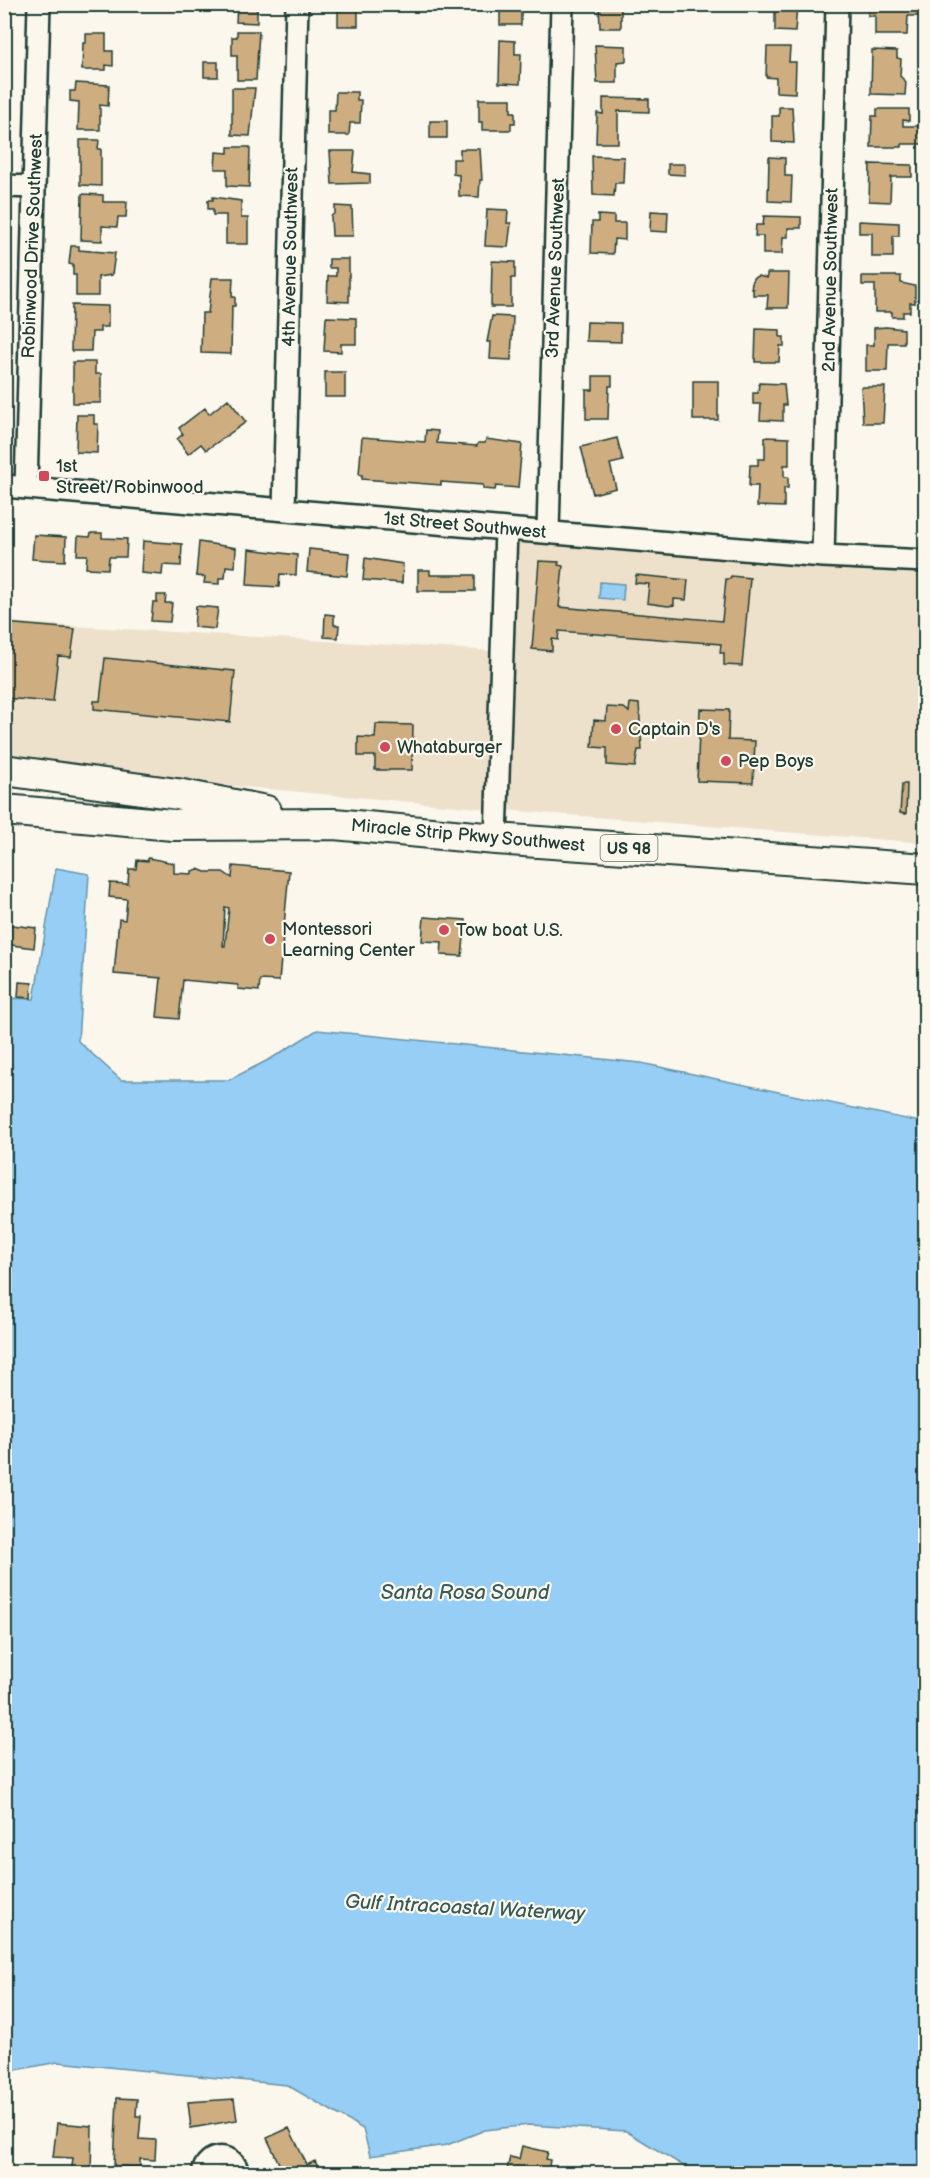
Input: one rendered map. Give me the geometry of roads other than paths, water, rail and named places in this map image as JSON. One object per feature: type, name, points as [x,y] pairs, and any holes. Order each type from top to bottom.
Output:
[{"type":"highway","name":"Miracle Strip Pkwy Southwest","points":[[4,770],[177,794],[334,824],[496,839],[926,869]]},
{"type":"highway","name":"Miracle Strip Pkwy Southwest","points":[[4,810],[172,825],[334,824]]},
{"type":"street","name":"Robinwood Drive Southwest","points":[[26,488],[39,4]]},
{"type":"street","name":"4th Avenue Southwest","points":[[284,510],[297,4]]},
{"type":"street","name":"3rd Avenue Southwest","points":[[548,532],[562,4]]},
{"type":"street","name":"2nd Avenue Southwest","points":[[823,556],[837,4]]},
{"type":"street","points":[[4,186],[34,187]]},
{"type":"street","name":"1st Street Southwest","points":[[4,486],[823,556],[926,561]]},
{"type":"street","points":[[496,839],[506,529]]},
{"type":"street","points":[[203,2174],[207,2162],[215,2157],[226,2157],[234,2162],[238,2174]]},
{"type":"water","points":[[600,582],[624,584],[623,600],[599,598]]},
{"type":"water","name":"Santa Rosa Sound","points":[[56,868],[89,874],[78,1041],[121,1080],[229,1080],[272,1058],[317,1030],[641,1063],[925,1123],[925,2173],[695,2173],[626,2131],[529,2125],[485,2130],[447,2145],[370,2156],[363,2129],[287,2085],[58,2062],[5,2072],[4,998],[34,999]]},
{"type":"place","name":"1st Street/Robinwood","points":[[44,476]]},
{"type":"place","name":"Captain D's","points":[[616,729]]},
{"type":"place","name":"Whataburger","points":[[385,747]]},
{"type":"place","name":"Pep Boys","points":[[726,761]]},
{"type":"place","name":"Tow boat U.S.","points":[[444,930]]},
{"type":"place","name":"Montessori Learning Center","points":[[270,939]]},
{"type":"water label","name":"Gulf Intracoastal Waterway","points":[[465,1907]]}]
